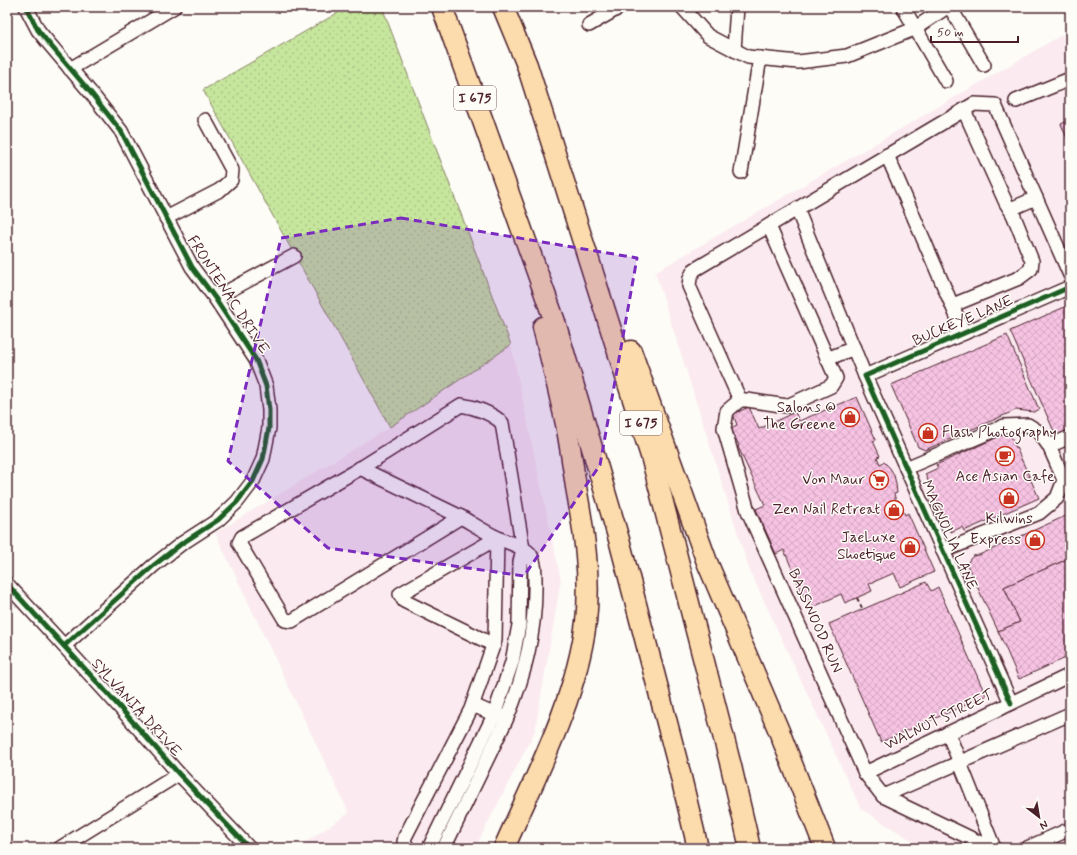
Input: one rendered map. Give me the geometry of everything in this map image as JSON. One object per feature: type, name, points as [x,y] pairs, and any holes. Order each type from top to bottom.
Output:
[{"type":"highway","name":"I 675","points":[[442,7],[555,322],[620,543],[698,848]]},
{"type":"highway","name":"I 675","points":[[503,7],[527,65],[651,456],[731,766],[750,848]]},
{"type":"highway","points":[[527,65],[707,562],[779,731],[825,848]]},
{"type":"highway","points":[[504,848],[550,744],[572,683],[586,623],[588,580],[584,529],[566,424],[508,190]]},
{"type":"highway","points":[[779,731],[835,848]]},
{"type":"street","name":"FRONTENAC DRIVE","points":[[26,7],[38,30],[121,131],[192,267],[215,298],[256,360],[266,386],[269,410],[269,428],[266,448],[259,469],[246,492],[228,512],[181,544],[153,566],[64,646]]},
{"type":"street","points":[[70,69],[174,7]]},
{"type":"street","points":[[589,25],[620,7]]},
{"type":"street","points":[[682,7],[708,36],[748,57],[798,62],[847,56],[916,28],[949,7],[984,65]]},
{"type":"street","points":[[734,50],[737,7]]},
{"type":"street","points":[[903,7],[946,81]]},
{"type":"street","points":[[741,172],[760,58]]},
{"type":"street","points":[[1016,101],[1070,79]]},
{"type":"street","points":[[769,226],[836,378],[831,386],[787,406],[740,400],[689,286],[690,278],[694,270],[974,104],[995,105],[1070,275]]},
{"type":"street","points":[[953,305],[1020,278],[1031,269],[1032,261],[1013,214],[1006,203],[964,110]]},
{"type":"street","points":[[166,218],[220,190],[231,180],[232,170],[205,120]]},
{"type":"street","points":[[887,155],[964,333]]},
{"type":"street","points":[[1013,214],[1013,208],[1036,198]]},
{"type":"street","name":"MAGNOLIA LANE","points":[[797,209],[865,376],[1011,703]]},
{"type":"street","points":[[215,298],[294,256]]},
{"type":"street","name":"BUCKEYE LANE","points":[[865,376],[1070,287]]},
{"type":"street","points":[[827,359],[854,348]]},
{"type":"street","name":"BASSWOOD RUN","points":[[740,400],[727,411],[724,428],[748,511],[865,773],[883,796]]},
{"type":"street","points":[[461,517],[292,621],[285,620],[239,543],[242,537],[360,468],[461,405],[468,406],[497,418],[502,423],[523,549]]},
{"type":"street","points":[[906,468],[1004,426],[1028,425],[1039,432],[1049,446],[1056,462],[1067,479],[1057,498],[1039,513],[943,551]]},
{"type":"street","points":[[1049,446],[1070,437]]},
{"type":"street","points":[[360,468],[461,517],[497,538],[523,549],[530,554],[534,566],[535,599],[532,629],[525,666],[514,701],[500,717],[429,848]]},
{"type":"street","points":[[408,848],[404,842],[405,837],[473,705],[494,645],[497,538]]},
{"type":"street","points":[[494,645],[404,601],[400,594],[497,538]]},
{"type":"street","name":"SYLVANIA DRIVE","points":[[7,584],[179,774],[249,848]]},
{"type":"street","name":"WALNUT STREET","points":[[865,773],[1070,675]]},
{"type":"street","points":[[473,705],[500,717]]},
{"type":"street","points":[[883,796],[1070,714]]},
{"type":"street","points":[[444,848],[500,717]]},
{"type":"street","points":[[948,733],[994,848]]},
{"type":"street","points":[[60,848],[179,774]]},
{"type":"street","points":[[883,796],[991,848]]},
{"type":"street","points":[[1027,848],[1070,829]]},
{"type":"path","points":[[857,598],[863,610]]},
{"type":"highlighted area","points":[[401,218],[637,258],[600,465],[524,576],[328,548],[228,461],[281,238]]},
{"type":"shaded area","points":[[1070,30],[1070,848],[924,848],[861,809],[749,569],[655,272]]},
{"type":"shaded area","points":[[511,345],[561,580],[535,731],[475,848],[297,848],[349,813],[215,533],[390,427]]},
{"type":"green space","points":[[348,7],[382,7],[511,345],[390,427],[203,90]]},
{"type":"building","points":[[1070,120],[1070,145],[1061,124]]},
{"type":"building","points":[[1067,306],[1070,312],[1070,430],[1056,436],[1010,331]]},
{"type":"building","points":[[1007,335],[1040,409],[1034,412],[1016,410],[925,450],[918,447],[891,385]]},
{"type":"building","points":[[857,397],[876,440],[873,441],[880,456],[877,457],[880,464],[884,462],[894,475],[897,493],[894,494],[896,501],[898,500],[905,515],[908,513],[934,572],[900,587],[894,573],[869,584],[872,591],[845,603],[841,594],[809,609],[784,550],[776,554],[756,509],[765,505],[738,447],[739,446],[731,428],[737,425],[733,414],[749,407],[759,429],[795,412],[799,421]]},
{"type":"building","points":[[1009,432],[1039,498],[964,531],[962,527],[951,532],[925,474],[938,468],[936,465]]},
{"type":"building","points":[[1070,514],[1070,558],[1004,587],[1020,622],[998,631],[968,567],[967,564],[970,559],[973,556],[979,555]]},
{"type":"building","points":[[1070,558],[1070,656],[1019,679],[998,631],[1020,622],[1004,587]]},
{"type":"building","points":[[926,582],[931,591],[938,587],[986,696],[881,742],[829,624]]},
{"type":"cycle path","points":[[26,7],[38,30],[121,131],[192,267],[215,298],[256,360],[266,386],[269,410],[269,428],[263,459],[253,481],[237,502],[218,520],[181,544],[153,566],[64,646]]},
{"type":"cycle path","points":[[1011,703],[865,376],[1070,287]]},
{"type":"cycle path","points":[[7,584],[179,774],[249,848]]},
{"type":"place","name":"Salons @ The Greene","points":[[850,417]]},
{"type":"place","name":"Flash Photography","points":[[928,433]]},
{"type":"place","name":"Ace Asian Cafe","points":[[1005,456]]},
{"type":"place","name":"Von Maur","points":[[879,480]]},
{"type":"place","name":"Kilwins","points":[[1009,498]]},
{"type":"place","name":"Zen Nail Retreat","points":[[894,510]]},
{"type":"place","name":"Express","points":[[1035,540]]},
{"type":"place","name":"JaeLuxe Shoetique","points":[[910,547]]}]
